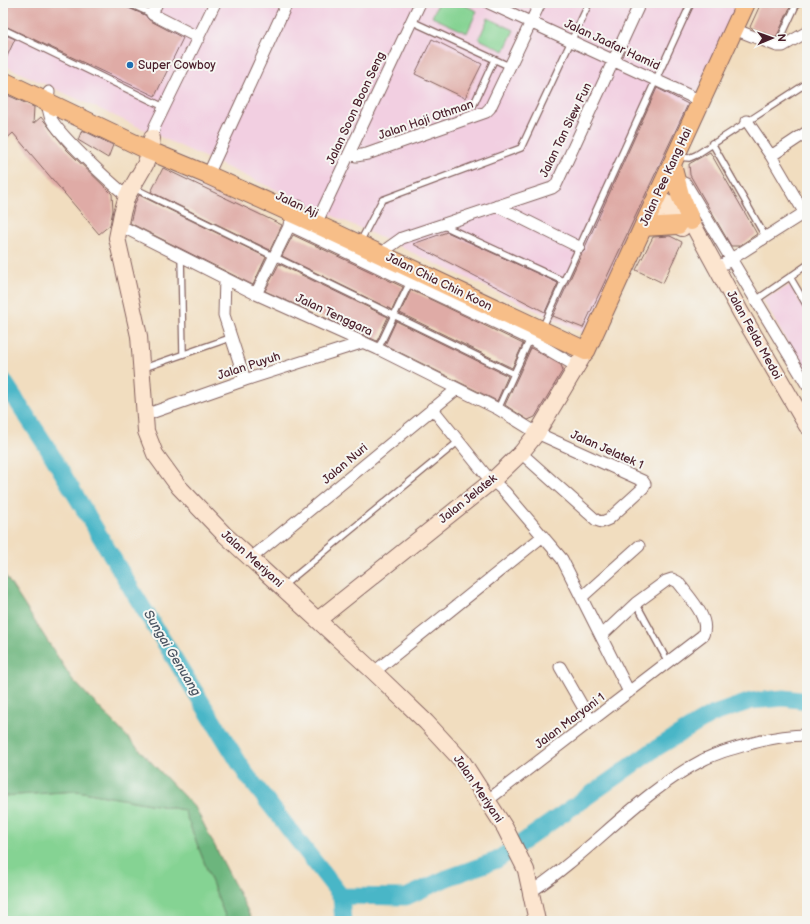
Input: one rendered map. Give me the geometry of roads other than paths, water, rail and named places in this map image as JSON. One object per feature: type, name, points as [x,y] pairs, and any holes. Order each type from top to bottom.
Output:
[{"type":"main road","name":"Jalan Pee Kang Hai","points":[[584,353],[653,204],[674,167],[701,101],[746,3]]},
{"type":"main road","name":"Jalan Aji","points":[[3,71],[48,97],[151,145],[211,170],[294,215],[318,220],[386,252],[584,353]]},
{"type":"main road","name":"Jalan Aji","points":[[3,81],[48,97]]},
{"type":"main road","points":[[643,227],[685,223],[674,167]]},
{"type":"street","points":[[157,3],[152,14],[199,38]]},
{"type":"street","points":[[151,145],[165,107],[216,3]]},
{"type":"street","points":[[211,170],[287,3]]},
{"type":"street","name":"Jalan Soon Boon Seng","points":[[318,220],[420,3]]},
{"type":"street","name":"Jalan Jaafar Hamid","points":[[489,3],[701,101]]},
{"type":"street","name":"Jalan Haji Othman","points":[[350,154],[356,156],[367,154],[486,112],[490,108],[511,67],[540,3]]},
{"type":"street","name":"Jalan Tan Siew Fun","points":[[386,252],[402,238],[552,188],[556,185],[640,3]]},
{"type":"street","points":[[734,29],[777,46],[783,46],[807,32]]},
{"type":"street","points":[[48,97],[50,117],[54,125],[89,161],[130,192]]},
{"type":"street","points":[[717,268],[765,236],[806,212],[747,120]]},
{"type":"street","points":[[771,156],[807,132]]},
{"type":"street","name":"Jalan Meriyani","points":[[151,145],[145,165],[130,192],[118,225],[117,238],[135,314],[142,369],[145,415],[150,443],[164,469],[184,492],[250,559],[319,620],[374,672],[453,751],[472,775],[488,800],[505,828],[526,870],[532,891],[537,921]]},
{"type":"street","points":[[674,167],[686,184],[807,384]]},
{"type":"street","points":[[653,204],[685,223]]},
{"type":"street","points":[[497,206],[579,247]]},
{"type":"street","points":[[256,294],[294,215]]},
{"type":"street","name":"Jalan Chia Chin Koon","points":[[294,215],[410,282],[537,330]]},
{"type":"street","name":"Jalan Felda Medoi","points":[[685,223],[703,242],[807,426]]},
{"type":"street","name":"Jalan Tenggara","points":[[118,225],[256,294],[361,343],[378,349],[457,388],[498,409],[537,433]]},
{"type":"street","points":[[225,278],[224,315],[230,338],[245,380]]},
{"type":"street","name":"Jalan Puyuh","points":[[145,415],[245,380],[361,343]]},
{"type":"street","name":"Jalan Jelatek","points":[[319,620],[493,480],[521,453],[537,433],[584,353]]},
{"type":"street","name":"Jalan Nuri","points":[[250,559],[457,388]]},
{"type":"street","points":[[432,408],[459,441],[543,536],[565,564],[629,692]]},
{"type":"street","name":"Jalan Jelatek 1","points":[[521,453],[596,520],[602,522],[609,519],[643,488],[645,484],[643,481],[537,433]]},
{"type":"street","points":[[374,672],[543,536]]},
{"type":"street","points":[[582,597],[639,546]]},
{"type":"street","name":"Jalan Maryani 1","points":[[488,800],[703,635],[706,628],[705,621],[678,582],[672,579],[666,581],[636,604]]},
{"type":"street","points":[[601,636],[636,604]]},
{"type":"street","points":[[560,667],[591,721]]},
{"type":"street","points":[[532,891],[670,781],[702,761],[731,749],[780,736],[807,735]]},
{"type":"lane","points":[[128,3],[152,14]]},
{"type":"lane","points":[[361,240],[382,200],[521,148],[589,3]]},
{"type":"lane","points":[[498,409],[514,374],[563,281],[691,3]]},
{"type":"lane","points":[[777,46],[796,3]]},
{"type":"lane","points":[[411,21],[511,67]]},
{"type":"lane","points":[[3,29],[165,107]]},
{"type":"lane","points":[[474,104],[494,60]]},
{"type":"lane","points":[[674,167],[807,83]]},
{"type":"lane","points":[[712,143],[765,236]]},
{"type":"lane","points":[[130,192],[274,256],[514,374]]},
{"type":"lane","points":[[442,225],[563,281]]},
{"type":"lane","points":[[181,256],[182,354]]},
{"type":"lane","points":[[756,300],[807,265]]},
{"type":"lane","points":[[790,278],[807,306]]},
{"type":"lane","points":[[378,349],[410,282]]},
{"type":"lane","points":[[142,369],[230,338]]},
{"type":"lane","points":[[282,587],[459,441]]},
{"type":"lane","points":[[636,604],[668,662]]},
{"type":"waterway","name":"Sungai Genuang","points":[[3,380],[45,444],[135,595],[246,774],[341,896],[343,921]]},
{"type":"waterway","points":[[341,896],[406,897],[447,878],[497,860],[655,749],[711,715],[751,701],[784,698],[807,701]]},
{"type":"place","name":"Super Cowboy","points":[[130,65]]}]
